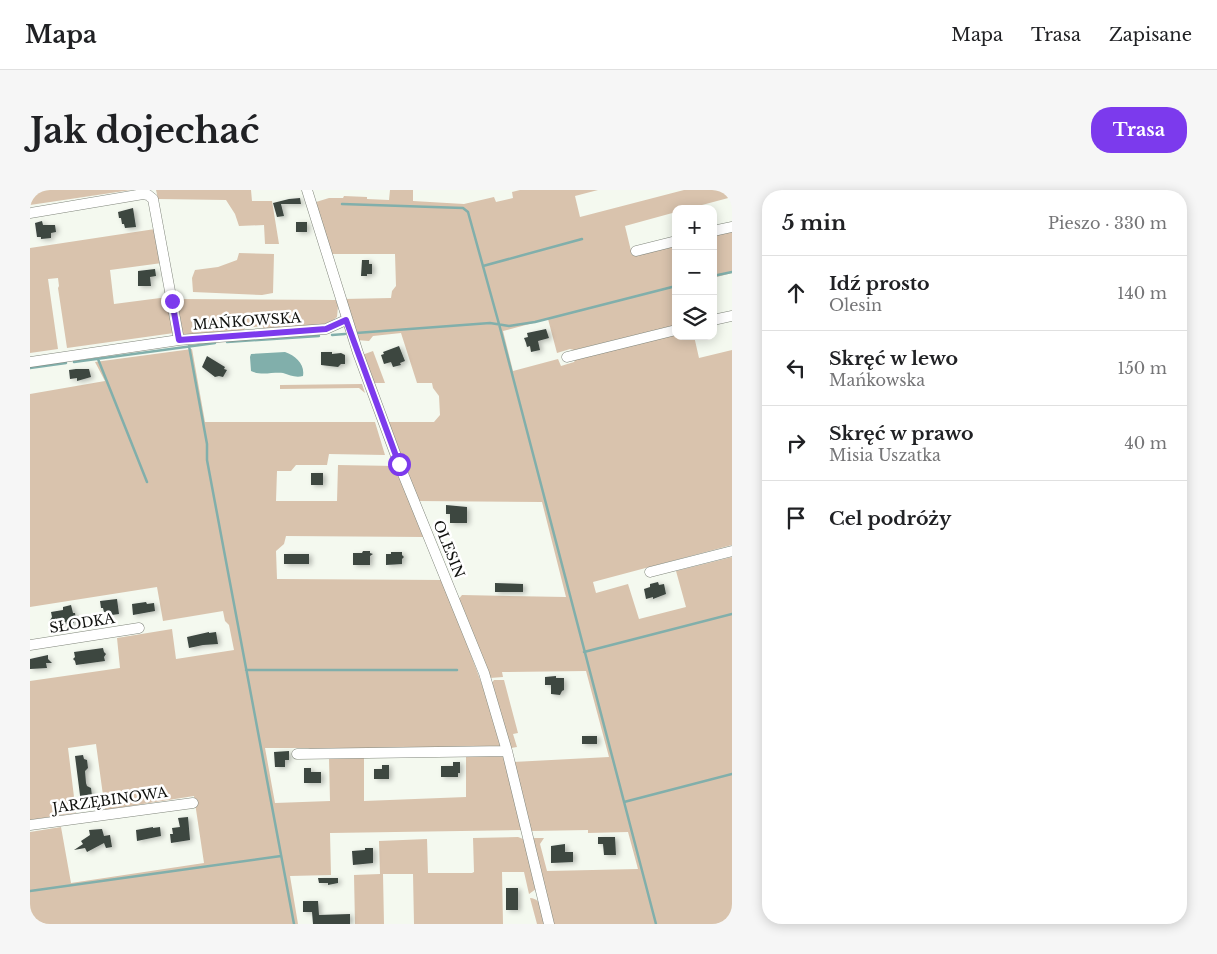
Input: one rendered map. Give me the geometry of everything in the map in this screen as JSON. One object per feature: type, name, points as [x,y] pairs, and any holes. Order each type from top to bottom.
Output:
[{"type":"street","name":"OLESIN","points":[[307,190],[346,320],[399,464],[484,673],[508,751],[549,924]]},
{"type":"street","points":[[30,213],[143,194],[153,199],[179,340]]},
{"type":"street","points":[[717,230],[732,227]]},
{"type":"street","points":[[636,251],[672,242]]},
{"type":"street","points":[[717,319],[732,316]]},
{"type":"street","name":"MAŃKOWSKA","points":[[30,362],[179,340],[326,329],[346,320]]},
{"type":"street","points":[[567,357],[672,331]]},
{"type":"street","points":[[650,572],[732,551]]},
{"type":"street","name":"SŁODKA","points":[[30,645],[139,628]]},
{"type":"street","points":[[297,754],[508,751]]},
{"type":"street","name":"JARZĘBINOWA","points":[[30,825],[193,803]]},
{"type":"shaded area","points":[[30,190],[131,190],[30,205]]},
{"type":"shaded area","points":[[156,190],[251,190],[252,201],[272,201],[279,244],[265,244],[264,225],[239,226],[235,214],[226,200],[158,199]]},
{"type":"shaded area","points":[[390,190],[413,190],[413,201],[464,204],[494,197],[496,202],[513,198],[512,192],[520,190],[598,190],[575,196],[580,217],[684,190],[732,190],[732,197],[702,205],[672,205],[672,213],[625,226],[632,255],[672,244],[672,326],[557,353],[548,319],[503,331],[513,371],[558,359],[561,366],[574,362],[576,359],[672,335],[672,340],[695,340],[699,358],[732,350],[732,545],[593,582],[596,593],[628,584],[639,619],[686,607],[676,571],[732,557],[732,924],[553,924],[533,838],[544,838],[540,844],[547,871],[638,869],[628,832],[588,833],[588,830],[531,831],[513,762],[609,757],[586,671],[502,672],[503,677],[490,678],[458,600],[462,595],[566,597],[542,502],[417,501],[387,422],[434,422],[440,415],[439,396],[432,383],[417,383],[401,333],[373,336],[369,341],[356,340],[344,299],[391,298],[392,291],[396,286],[395,254],[330,254],[316,202],[329,198],[343,198],[344,196],[389,200]]},
{"type":"shaded area","points":[[155,229],[162,263],[110,270],[114,304],[168,297],[174,333],[67,348],[58,278],[48,279],[58,349],[30,353],[30,248]]},
{"type":"shaded area","points":[[732,229],[732,273],[717,277],[717,250],[717,233]]},
{"type":"shaded area","points":[[239,253],[274,254],[273,293],[262,295],[193,292],[192,278],[195,270],[218,267],[237,260]]},
{"type":"shaded area","points":[[177,299],[336,300],[338,306],[337,317],[322,325],[312,327],[263,329],[263,326],[245,328],[244,330],[183,335]]},
{"type":"shaded area","points":[[192,349],[205,422],[375,422],[385,455],[329,454],[327,465],[296,465],[291,471],[277,471],[276,501],[337,501],[338,465],[396,466],[424,532],[423,537],[286,536],[284,544],[276,551],[277,579],[443,580],[490,706],[501,748],[312,750],[308,748],[265,748],[275,803],[330,801],[329,757],[364,757],[364,801],[466,797],[466,755],[503,756],[522,826],[521,830],[330,833],[331,875],[290,876],[298,924],[30,924],[30,832],[61,827],[71,883],[204,863],[194,796],[105,810],[96,744],[68,748],[76,813],[30,820],[30,681],[120,668],[117,638],[172,629],[176,659],[234,650],[229,625],[225,621],[223,611],[163,621],[157,587],[30,607],[30,394],[105,381],[95,362]]},
{"type":"shaded area","points":[[373,351],[385,383],[373,383],[362,355]]},
{"type":"shaded area","points":[[362,384],[365,393],[359,388],[280,389],[280,385]]},
{"type":"shaded area","points":[[494,680],[504,680],[518,733],[513,734],[517,747],[511,748],[491,684]]},
{"type":"shaded area","points":[[518,837],[526,842],[536,889],[529,894],[524,872],[502,872],[503,924],[414,924],[413,874],[383,874],[384,924],[355,924],[354,875],[380,874],[379,841],[427,839],[428,873],[472,873],[474,872],[473,838]]},
{"type":"shaded area","points":[[530,898],[538,901],[540,904],[545,924],[537,924]]},
{"type":"water","points":[[285,352],[299,361],[303,368],[303,376],[251,371],[251,354]]},
{"type":"building","points":[[300,198],[301,204],[281,204],[284,216],[277,217],[273,203]]},
{"type":"building","points":[[133,208],[136,227],[125,228],[118,212]]},
{"type":"building","points":[[42,221],[43,225],[55,225],[56,232],[51,233],[51,238],[41,239],[41,237],[37,237],[35,223]]},
{"type":"building","points":[[296,222],[307,222],[307,232],[296,232]]},
{"type":"building","points":[[362,260],[369,260],[369,264],[372,264],[372,274],[361,276]]},
{"type":"building","points":[[155,269],[156,276],[150,277],[151,286],[138,286],[138,271]]},
{"type":"building","points":[[546,329],[549,338],[538,341],[540,350],[531,352],[530,346],[527,347],[524,338],[528,337],[527,333]]},
{"type":"building","points":[[399,346],[405,361],[400,363],[401,365],[393,367],[391,362],[384,364],[381,355],[384,354],[383,352]]},
{"type":"building","points":[[321,352],[345,355],[345,364],[341,364],[338,367],[321,365]]},
{"type":"building","points":[[207,356],[225,367],[224,369],[227,370],[223,377],[215,377],[202,367]]},
{"type":"building","points":[[89,369],[91,377],[77,381],[77,378],[70,379],[69,370]]},
{"type":"building","points":[[311,473],[323,473],[323,485],[311,485]]},
{"type":"building","points":[[446,505],[467,507],[467,523],[450,523],[450,514],[446,514]]},
{"type":"building","points":[[363,551],[370,551],[373,554],[370,556],[370,565],[353,565],[353,553],[362,553]]},
{"type":"building","points":[[391,552],[402,552],[404,557],[402,564],[386,565],[386,554],[391,554]]},
{"type":"building","points":[[284,554],[309,554],[309,564],[284,564]]},
{"type":"building","points":[[658,582],[659,585],[664,584],[666,594],[653,599],[653,597],[646,599],[644,589],[650,587],[650,584]]},
{"type":"building","points":[[495,583],[523,584],[523,592],[495,592]]},
{"type":"building","points":[[117,599],[119,614],[112,615],[111,611],[104,612],[100,601]]},
{"type":"building","points":[[146,602],[147,604],[154,603],[155,611],[133,615],[132,604]]},
{"type":"building","points":[[71,605],[76,619],[74,619],[74,623],[52,626],[49,622],[52,617],[51,612],[63,610],[63,607]]},
{"type":"building","points":[[216,632],[218,644],[189,648],[187,637]]},
{"type":"building","points":[[103,648],[106,654],[104,657],[105,661],[76,665],[73,659],[75,657],[74,652]]},
{"type":"building","points":[[48,655],[48,659],[52,663],[46,663],[47,668],[30,669],[30,659]]},
{"type":"building","points":[[556,676],[556,678],[564,678],[564,690],[560,695],[551,694],[551,685],[545,685],[545,677]]},
{"type":"building","points":[[582,736],[597,736],[597,744],[582,744]]},
{"type":"building","points":[[289,751],[289,760],[285,760],[285,767],[275,767],[274,752]]},
{"type":"building","points":[[83,755],[84,759],[87,760],[88,768],[85,771],[86,783],[91,788],[92,796],[88,799],[89,802],[81,803],[75,756]]},
{"type":"building","points":[[453,762],[460,762],[458,777],[441,777],[441,766],[453,766]]},
{"type":"building","points":[[382,765],[389,765],[389,779],[374,779],[374,769],[382,769]]},
{"type":"building","points":[[304,768],[311,768],[311,772],[321,772],[321,783],[304,783]]},
{"type":"building","points":[[188,817],[190,840],[171,843],[170,834],[173,834],[172,828],[180,827],[178,818]]},
{"type":"building","points":[[160,827],[161,836],[137,841],[136,830]]},
{"type":"building","points":[[102,829],[104,836],[110,835],[112,847],[106,848],[104,843],[87,852],[85,848],[74,850],[83,844],[81,841],[90,835],[89,830]]},
{"type":"building","points":[[598,837],[615,837],[616,855],[604,855],[603,844],[598,844]]},
{"type":"building","points":[[565,844],[565,852],[573,852],[573,862],[551,863],[551,846]]},
{"type":"building","points":[[365,848],[373,848],[373,863],[353,865],[352,851],[365,850]]},
{"type":"building","points":[[318,878],[338,878],[338,883],[328,885],[328,883],[319,883]]},
{"type":"building","points":[[506,888],[518,888],[518,910],[506,910]]},
{"type":"building","points":[[303,901],[318,901],[319,915],[350,914],[350,924],[313,924],[312,912],[303,912]]},
{"type":"waterway","points":[[342,204],[463,208],[468,212],[656,924]]},
{"type":"waterway","points":[[483,266],[582,239]]},
{"type":"waterway","points":[[717,275],[732,272]]},
{"type":"waterway","points":[[356,333],[490,323],[509,326],[535,322],[672,287]]},
{"type":"waterway","points":[[332,335],[345,334]]},
{"type":"waterway","points":[[227,342],[319,336]]},
{"type":"waterway","points":[[74,362],[215,343]]},
{"type":"waterway","points":[[189,346],[207,444],[207,460],[294,924]]},
{"type":"waterway","points":[[98,359],[147,482]]},
{"type":"waterway","points":[[30,368],[66,363]]},
{"type":"waterway","points":[[584,652],[732,614]]},
{"type":"waterway","points":[[246,670],[457,670]]},
{"type":"waterway","points":[[624,802],[732,774]]},
{"type":"waterway","points":[[30,891],[281,856]]},
{"type":"route","points":[[172,301],[179,340],[326,329],[346,320],[399,464]]}]
